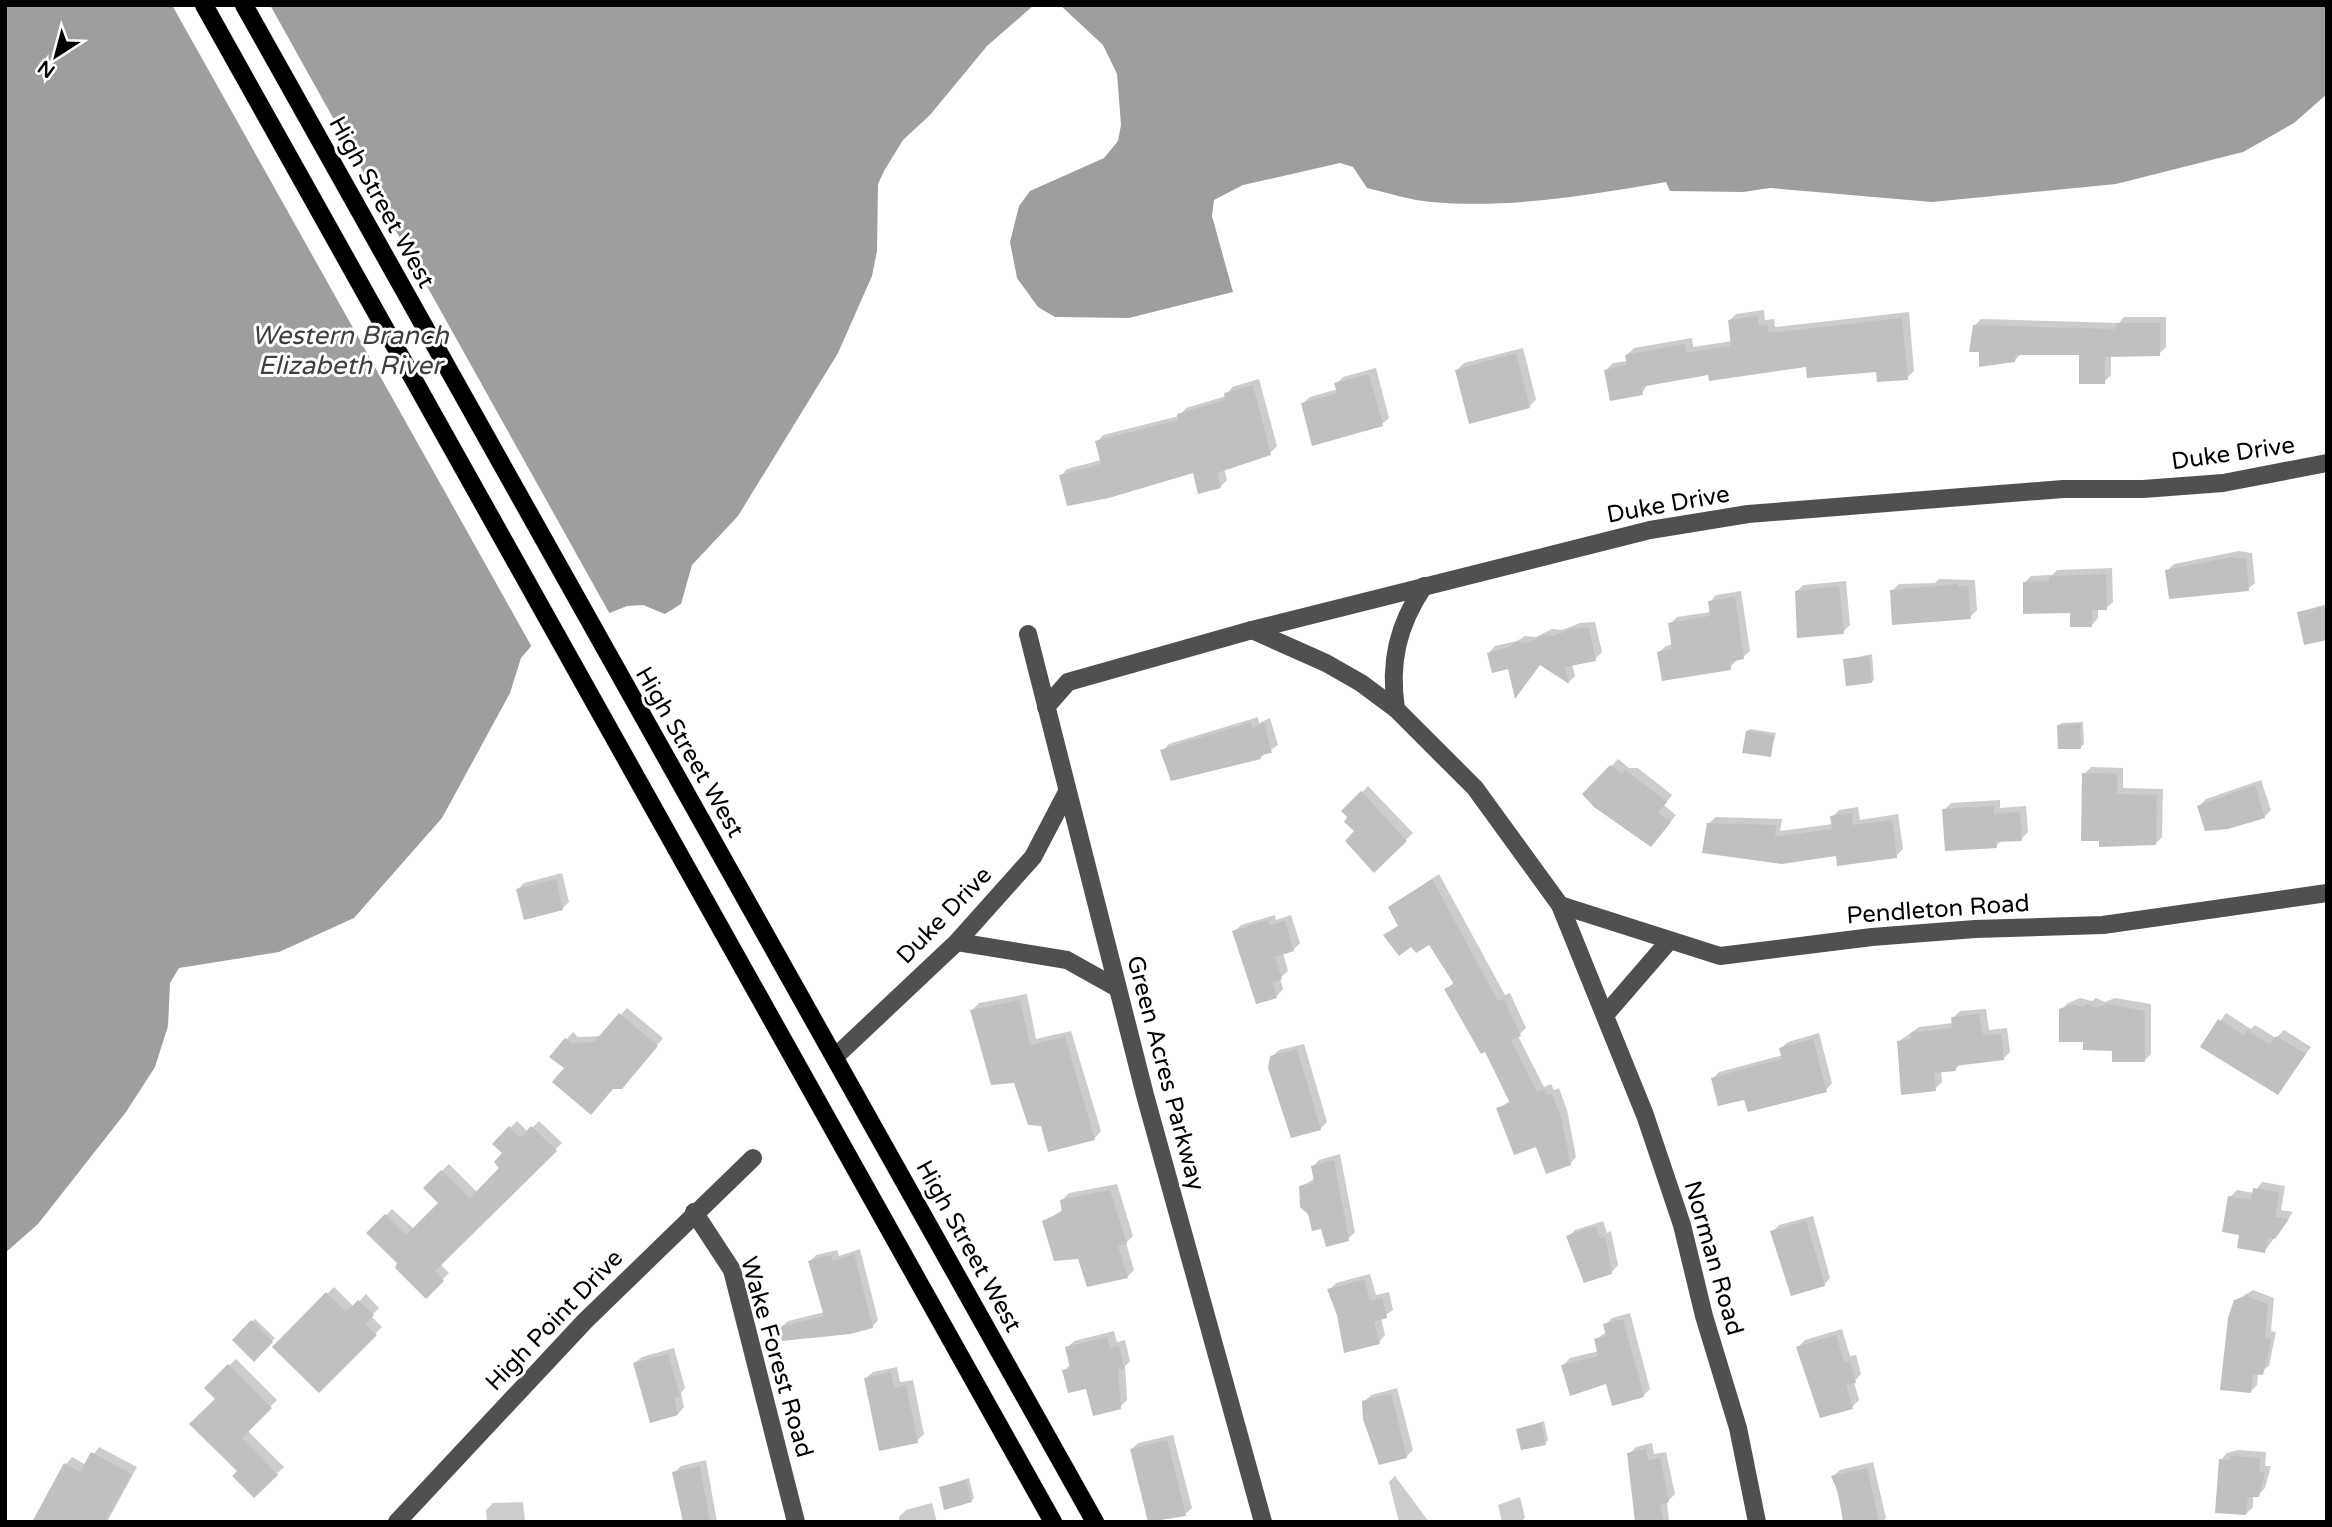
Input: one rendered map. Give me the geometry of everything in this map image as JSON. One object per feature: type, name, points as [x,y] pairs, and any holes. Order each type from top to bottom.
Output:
[{"type":"main road","points":[[204,5],[1053,1522]]},
{"type":"main road","name":"High Street West","points":[[244,5],[836,1056],[1095,1522]]},
{"type":"street","name":"Duke Drive","points":[[1046,707],[1068,682],[1252,630],[1650,530],[1748,514],[2063,489],[2143,489],[2223,483],[2327,463]]},
{"type":"street","points":[[1396,709],[1393,660],[1399,632],[1424,586]]},
{"type":"street","name":"Norman Road","points":[[1252,630],[1326,663],[1361,683],[1396,709],[1475,788],[1560,905],[1646,1115],[1682,1224],[1704,1316],[1738,1428],[1757,1522]]},
{"type":"street","name":"Green Acres Parkway","points":[[1028,634],[1118,988],[1263,1522]]},
{"type":"street","name":"Duke Drive","points":[[836,1056],[957,942],[1033,857],[1068,792]]},
{"type":"street","name":"Pendleton Road","points":[[1560,905],[1720,956],[1872,937],[1975,929],[2103,925],[2327,892]]},
{"type":"street","points":[[1606,1014],[1669,941]]},
{"type":"street","points":[[957,942],[1067,960],[1118,988]]},
{"type":"street","name":"High Point Drive","points":[[397,1522],[585,1321],[694,1212],[753,1158]]},
{"type":"street","name":"Wake Forest Road","points":[[694,1212],[732,1270],[796,1522]]},
{"type":"water","name":"Western Branch Elizabeth River","points":[[5,5],[1034,5],[987,46],[930,115],[903,140],[884,171],[878,184],[877,251],[872,276],[838,353],[738,516],[692,565],[681,604],[665,614],[643,605],[627,606],[533,644],[521,658],[510,693],[442,818],[354,918],[279,952],[179,968],[170,983],[168,1026],[155,1067],[126,1112],[38,1224],[5,1253]]},
{"type":"water","points":[[1060,5],[2327,5],[2327,94],[2294,123],[2243,152],[2116,184],[1932,202],[1770,188],[1743,192],[1670,191],[1666,182],[1578,196],[1461,204],[1407,198],[1367,188],[1353,167],[1340,163],[1243,185],[1214,200],[1212,216],[1233,292],[1129,318],[1055,317],[1038,307],[1017,278],[1010,242],[1019,206],[1030,191],[1104,158],[1118,141],[1121,125],[1117,74],[1103,45]]},
{"type":"pier","points":[[172,5],[270,5],[611,616],[533,649]]},
{"type":"building","points":[[1757,316],[1759,326],[1767,325],[1769,333],[1902,318],[1908,380],[1877,382],[1876,372],[1807,378],[1806,367],[1709,381],[1708,375],[1641,387],[1643,395],[1610,401],[1604,370],[1627,365],[1625,355],[1685,344],[1687,353],[1731,346],[1728,320]]},
{"type":"building","points":[[2116,323],[2160,323],[2160,356],[2105,357],[2105,384],[2079,384],[2079,355],[2016,355],[2015,362],[1979,367],[1979,352],[1969,352],[1973,325],[2116,329]]},
{"type":"building","points":[[1516,353],[1530,408],[1469,424],[1455,370]]},
{"type":"building","points":[[1369,374],[1383,426],[1312,446],[1301,403],[1337,393],[1334,383]]},
{"type":"building","points":[[1253,385],[1271,455],[1217,473],[1221,488],[1198,494],[1193,473],[1109,498],[1067,506],[1059,475],[1101,464],[1095,441],[1178,420],[1177,414],[1225,400],[1224,393]]},
{"type":"building","points":[[2231,557],[2246,559],[2249,591],[2169,599],[2165,570]]},
{"type":"building","points":[[2106,574],[2107,610],[2092,610],[2092,627],[2070,627],[2070,613],[2023,614],[2023,582],[2049,581],[2049,576]]},
{"type":"building","points":[[1958,584],[1968,586],[1971,619],[1892,625],[1890,590]]},
{"type":"building","points":[[1839,586],[1844,634],[1797,638],[1795,591]]},
{"type":"building","points":[[1735,597],[1744,659],[1730,662],[1731,670],[1662,681],[1657,652],[1672,649],[1668,623],[1710,616],[1708,601]]},
{"type":"building","points":[[2327,606],[2327,640],[2304,645],[2297,612]]},
{"type":"building","points":[[1589,628],[1596,661],[1565,667],[1569,684],[1540,665],[1515,699],[1508,669],[1492,673],[1487,653],[1509,647],[1516,642],[1528,643],[1544,635],[1554,636],[1571,629]]},
{"type":"building","points":[[1869,656],[1872,683],[1846,686],[1843,659]]},
{"type":"building","points":[[1251,722],[1252,728],[1264,723],[1272,753],[1260,755],[1261,759],[1171,781],[1160,750]]},
{"type":"building","points":[[2081,724],[2081,749],[2058,749],[2057,725]]},
{"type":"building","points":[[1746,731],[1774,735],[1771,757],[1742,753]]},
{"type":"building","points":[[1610,765],[1622,774],[1625,770],[1667,802],[1658,813],[1671,822],[1651,847],[1594,807],[1582,794]]},
{"type":"building","points":[[2082,773],[2117,774],[2117,794],[2157,795],[2156,845],[2099,847],[2099,841],[2081,841]]},
{"type":"building","points":[[2255,785],[2265,818],[2228,829],[2205,831],[2197,806]]},
{"type":"building","points":[[1361,791],[1407,841],[1374,873],[1345,841],[1354,831],[1344,822],[1347,817],[1341,811]]},
{"type":"building","points":[[1994,806],[1994,814],[2020,812],[2022,841],[1996,842],[1997,848],[1945,851],[1942,809]]},
{"type":"building","points":[[1852,813],[1853,825],[1892,820],[1897,858],[1837,866],[1836,856],[1782,864],[1702,853],[1707,823],[1776,825],[1775,837],[1832,829],[1830,816]]},
{"type":"building","points":[[556,879],[563,910],[524,920],[516,889]]},
{"type":"building","points":[[1432,879],[1498,1001],[1504,999],[1521,1036],[1511,1040],[1537,1092],[1544,1090],[1547,1095],[1552,1094],[1561,1117],[1571,1165],[1546,1174],[1536,1147],[1514,1155],[1496,1108],[1510,1103],[1485,1052],[1481,1054],[1444,989],[1454,984],[1429,945],[1416,953],[1411,947],[1399,956],[1383,935],[1398,926],[1388,907]]},
{"type":"building","points":[[1268,920],[1270,925],[1285,921],[1294,951],[1275,957],[1282,979],[1273,982],[1277,998],[1256,1004],[1232,931]]},
{"type":"building","points":[[1020,1000],[1030,1045],[1065,1037],[1095,1140],[1048,1152],[1041,1126],[1028,1125],[1014,1083],[991,1085],[970,1010]]},
{"type":"building","points":[[2073,1004],[2083,1007],[2088,1004],[2097,1008],[2107,1004],[2145,1011],[2145,1062],[2112,1062],[2112,1051],[2083,1050],[2083,1042],[2059,1042],[2059,1009]]},
{"type":"building","points":[[619,1013],[658,1046],[622,1089],[613,1089],[591,1115],[552,1082],[564,1068],[549,1057],[565,1038],[571,1043],[594,1042]]},
{"type":"building","points":[[1979,1014],[1983,1035],[2001,1034],[2004,1060],[1955,1066],[1956,1071],[1934,1073],[1936,1091],[1901,1095],[1897,1041],[1911,1039],[1910,1033],[1952,1028],[1951,1017]]},
{"type":"building","points":[[2218,1019],[2244,1035],[2247,1030],[2270,1045],[2276,1036],[2306,1054],[2278,1095],[2200,1047]]},
{"type":"building","points":[[1813,1039],[1827,1092],[1748,1112],[1744,1100],[1718,1106],[1711,1078],[1782,1059],[1779,1048]]},
{"type":"building","points":[[1297,1049],[1321,1130],[1291,1138],[1268,1068],[1270,1056]]},
{"type":"building","points":[[509,1126],[520,1138],[531,1126],[557,1151],[435,1271],[444,1281],[426,1299],[395,1268],[397,1263],[366,1233],[385,1214],[406,1235],[438,1203],[423,1188],[441,1170],[470,1198],[499,1168],[494,1162],[502,1153],[492,1144]]},
{"type":"building","points":[[1334,1160],[1349,1241],[1326,1247],[1321,1229],[1312,1231],[1308,1214],[1300,1207],[1299,1186],[1314,1182],[1311,1166]]},
{"type":"building","points":[[2253,1188],[2279,1192],[2275,1217],[2289,1219],[2275,1239],[2268,1238],[2265,1253],[2237,1248],[2239,1235],[2222,1232],[2228,1196],[2251,1200]]},
{"type":"building","points":[[1110,1190],[1127,1244],[1118,1246],[1128,1278],[1087,1287],[1078,1259],[1054,1261],[1042,1221],[1062,1212],[1060,1200]]},
{"type":"building","points":[[1806,1221],[1825,1286],[1791,1296],[1770,1231]]},
{"type":"building","points":[[1596,1227],[1600,1238],[1605,1237],[1612,1274],[1584,1283],[1566,1236]]},
{"type":"building","points":[[854,1254],[873,1328],[850,1334],[782,1341],[779,1327],[824,1316],[808,1261],[831,1255],[833,1261]]},
{"type":"building","points":[[1364,1280],[1370,1301],[1382,1298],[1387,1318],[1374,1322],[1380,1344],[1344,1353],[1337,1315],[1327,1289]]},
{"type":"building","points":[[326,1292],[346,1312],[358,1300],[374,1315],[365,1324],[377,1335],[319,1393],[272,1347]]},
{"type":"building","points":[[2246,1296],[2268,1304],[2265,1338],[2271,1339],[2263,1375],[2253,1374],[2251,1393],[2220,1390],[2228,1318],[2234,1300]]},
{"type":"building","points":[[1623,1319],[1644,1397],[1612,1406],[1606,1384],[1570,1396],[1561,1365],[1598,1356],[1594,1339],[1606,1336],[1603,1324]]},
{"type":"building","points":[[251,1320],[273,1342],[254,1362],[232,1340]]},
{"type":"building","points":[[1836,1335],[1844,1362],[1850,1361],[1856,1383],[1846,1385],[1853,1409],[1820,1418],[1796,1347]]},
{"type":"building","points":[[1107,1337],[1110,1348],[1119,1346],[1124,1369],[1118,1370],[1121,1409],[1093,1416],[1086,1389],[1068,1393],[1062,1370],[1070,1368],[1065,1347]]},
{"type":"building","points":[[668,1354],[680,1397],[674,1398],[678,1415],[650,1423],[633,1363]]},
{"type":"building","points":[[228,1364],[272,1408],[242,1438],[278,1475],[254,1498],[232,1476],[237,1471],[189,1424],[215,1399],[204,1388]]},
{"type":"building","points":[[891,1372],[894,1388],[906,1385],[918,1443],[879,1451],[864,1378]]},
{"type":"building","points":[[1391,1393],[1407,1458],[1379,1465],[1363,1419],[1362,1401]]},
{"type":"building","points":[[1541,1423],[1546,1445],[1521,1450],[1516,1429]]},
{"type":"building","points":[[1167,1440],[1186,1516],[1148,1522],[1130,1449]]},
{"type":"building","points":[[1646,1449],[1648,1460],[1660,1458],[1669,1502],[1660,1505],[1664,1522],[1635,1522],[1627,1453]]},
{"type":"building","points":[[91,1452],[132,1474],[105,1522],[32,1522],[64,1463],[80,1472]]},
{"type":"building","points":[[2230,1456],[2260,1458],[2259,1472],[2265,1472],[2259,1497],[2248,1497],[2246,1515],[2215,1513],[2219,1459],[2230,1460]]},
{"type":"building","points":[[700,1466],[710,1522],[683,1522],[672,1472]]},
{"type":"building","points":[[1867,1468],[1879,1522],[1843,1522],[1838,1492],[1831,1476]]},
{"type":"building","points":[[966,1480],[972,1502],[944,1510],[939,1487]]}]
